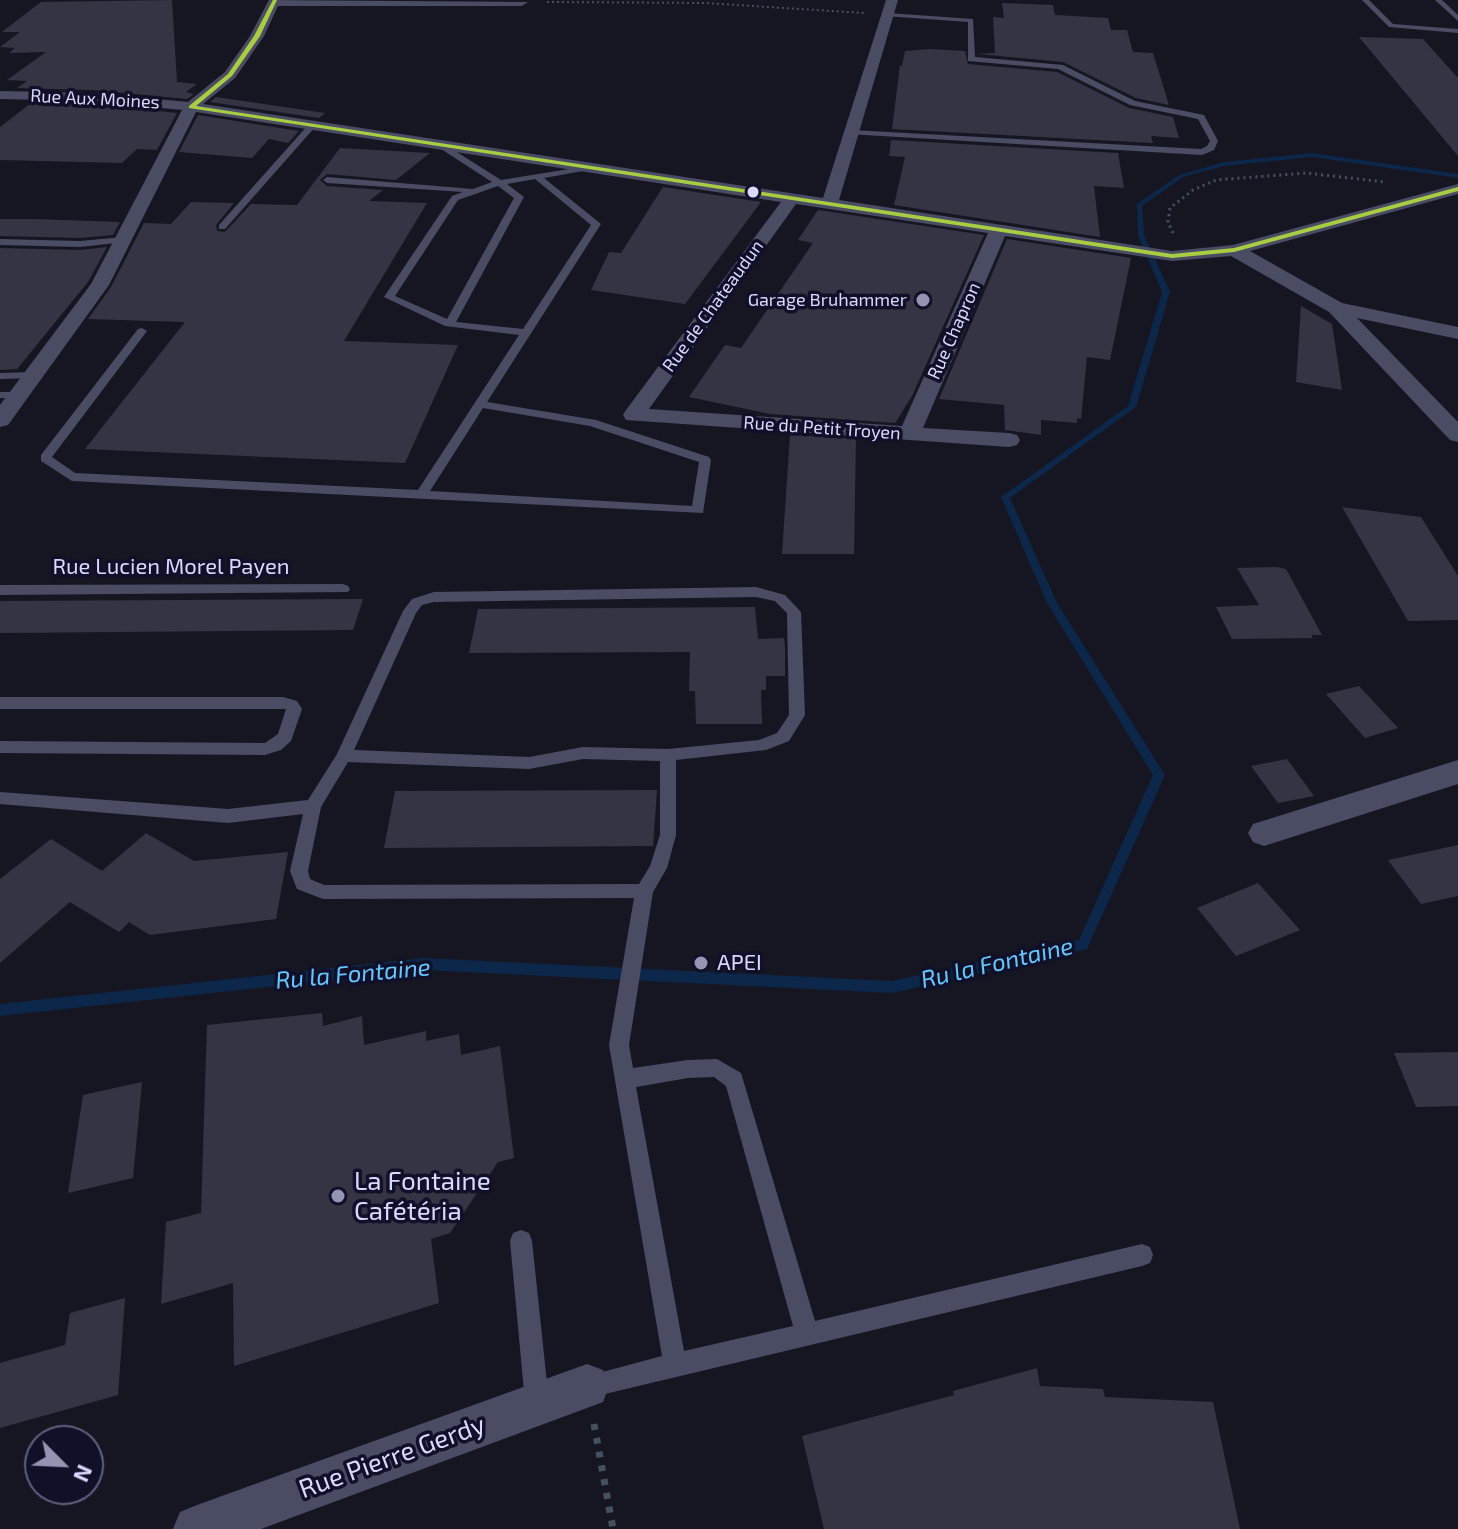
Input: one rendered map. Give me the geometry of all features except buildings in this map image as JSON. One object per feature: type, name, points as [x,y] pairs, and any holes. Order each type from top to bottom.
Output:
[{"type":"street","points":[[0,420],[9,395],[33,375],[100,285],[191,107],[230,75],[257,36],[275,1],[522,2]]},
{"type":"street","points":[[830,203],[885,9]]},
{"type":"street","name":"Rue Aux Moines","points":[[0,95],[93,97],[191,107],[1172,256],[1234,250],[1449,191]]},
{"type":"street","name":"Rue de Chateaudun","points":[[634,415],[792,198]]},
{"type":"street","name":"Rue Chapron","points":[[910,433],[999,229]]},
{"type":"street","points":[[1234,250],[1336,308],[1458,435]]},
{"type":"street","points":[[1336,308],[1458,333]]},
{"type":"street","name":"Rue du Petit Troyen","points":[[634,415],[1009,440]]},
{"type":"street","points":[[1264,833],[1458,772]]},
{"type":"street","name":"Rue Pierre Gerdy","points":[[197,1529],[587,1386]]},
{"type":"lane","points":[[1365,0],[1391,26],[1458,31]]},
{"type":"lane","points":[[1438,0],[1458,19]]},
{"type":"lane","points":[[851,132],[1202,152],[1211,148],[1214,141],[1201,117],[1133,103],[1060,67],[971,59],[971,20],[885,9]]},
{"type":"lane","points":[[222,227],[312,126]]},
{"type":"lane","points":[[441,145],[519,197],[449,324]]},
{"type":"lane","points":[[527,333],[449,324],[389,297],[455,198],[499,183],[591,167]]},
{"type":"lane","points":[[422,494],[596,224],[537,177]]},
{"type":"lane","points":[[327,180],[479,190]]},
{"type":"lane","points":[[0,242],[80,244],[123,240]]},
{"type":"lane","points":[[142,331],[45,458],[72,477],[698,510],[705,460],[592,423],[481,404]]},
{"type":"lane","points":[[0,376],[33,375]]},
{"type":"lane","name":"Rue Lucien Morel Payen","points":[[0,590],[343,589]]},
{"type":"lane","points":[[344,756],[529,763],[583,753],[668,755],[760,746],[783,737],[797,715],[794,612],[780,598],[756,592],[434,597],[417,602],[410,611],[344,756],[313,806],[299,871],[303,884],[323,892],[644,891]]},
{"type":"lane","points":[[0,703],[283,703],[292,705],[294,709],[285,737],[275,746],[265,749],[0,747]]},
{"type":"lane","points":[[668,755],[668,835],[658,868],[644,891],[619,1045],[675,1365]]},
{"type":"lane","points":[[0,798],[228,816],[313,806]]},
{"type":"lane","points":[[625,1079],[717,1068],[734,1080],[807,1334]]},
{"type":"lane","points":[[521,1241],[537,1404]]},
{"type":"lane","points":[[587,1386],[1142,1255]]},
{"type":"path","points":[[522,2],[704,3],[885,9]]},
{"type":"path","points":[[1199,255],[1173,233],[1168,222],[1170,208],[1193,190],[1216,180],[1306,173],[1449,191]]},
{"type":"path","points":[[587,1386],[613,1529]]},
{"type":"waterway","name":"Ru la Fontaine","points":[[0,1010],[424,964],[892,987],[1083,945],[1159,775],[1052,603],[1005,497],[1132,407],[1166,292],[1141,235],[1139,205],[1181,176],[1224,164],[1312,155],[1458,176]]},
{"type":"transit line","points":[[191,107],[230,75],[257,36],[275,0]]},
{"type":"transit line","points":[[191,107],[1172,256],[1234,250],[1458,189]]},
{"type":"place","name":"Garage Bruhammer","points":[[923,300]]},
{"type":"place","name":"APEI","points":[[701,963]]},
{"type":"place","name":"La Fontaine Cafétéria","points":[[338,1196]]}]
